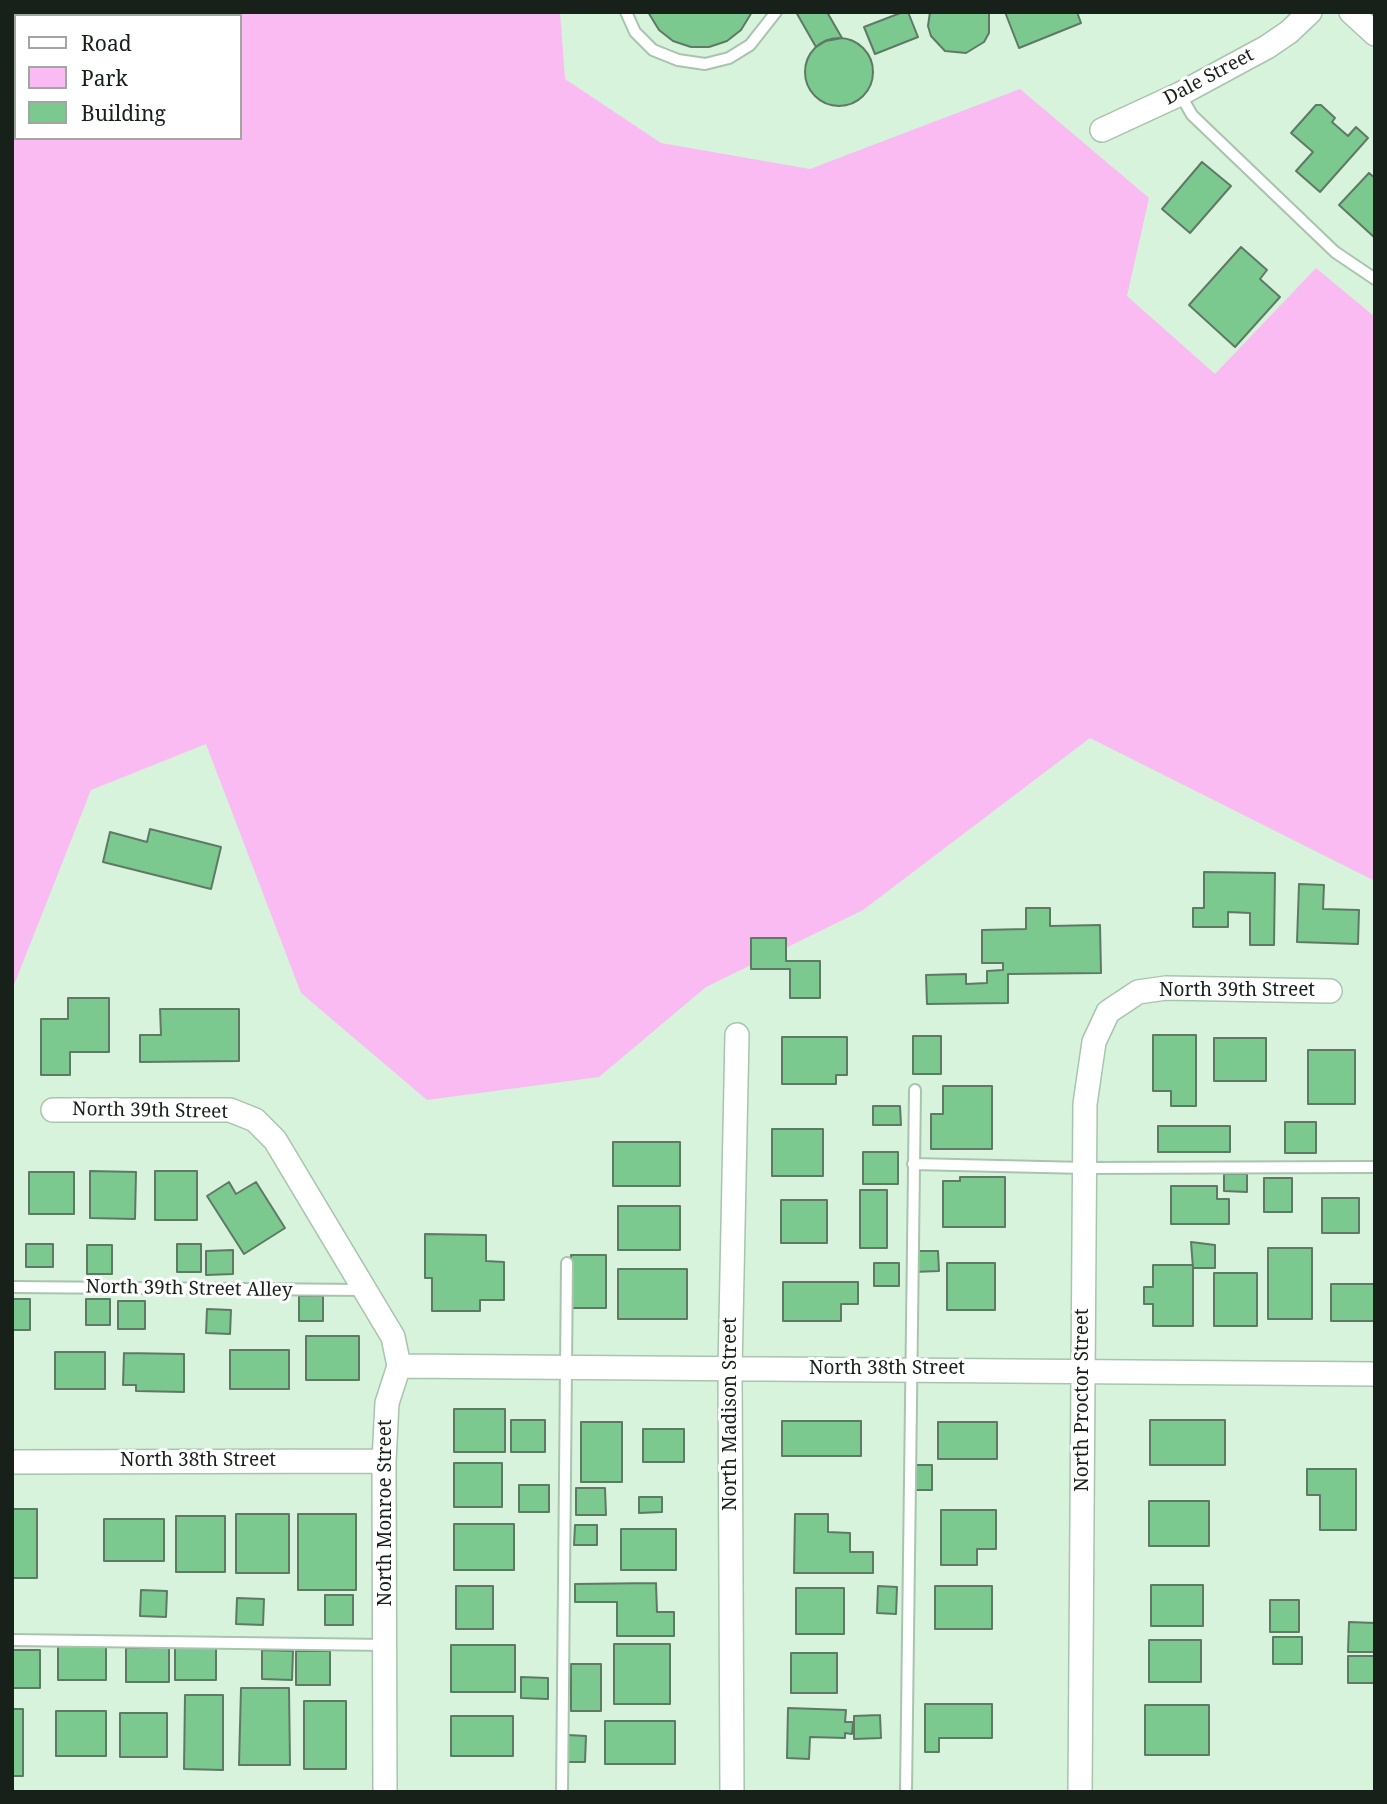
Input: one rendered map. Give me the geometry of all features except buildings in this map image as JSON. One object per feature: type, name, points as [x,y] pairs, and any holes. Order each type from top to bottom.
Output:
[{"type":"street","name":"Dale Street","points":[[1102,130],[1180,94],[1267,47],[1290,32],[1310,12]]},
{"type":"street","points":[[1352,12],[1375,34]]},
{"type":"street","name":"North 39th Street","points":[[1108,1012],[1138,992],[1166,988],[1330,991]]},
{"type":"street","name":"North Proctor Street","points":[[1080,1792],[1085,1104],[1091,1056],[1108,1012]]},
{"type":"street","name":"North Madison Street","points":[[732,1792],[730,1370],[737,1035]]},
{"type":"street","name":"North 39th Street","points":[[53,1110],[230,1110],[246,1114],[275,1140],[366,1290]]},
{"type":"street","points":[[366,1290],[393,1337],[399,1366]]},
{"type":"street","name":"North 38th Street","points":[[399,1366],[1375,1374]]},
{"type":"street","name":"North Monroe Street","points":[[385,1792],[384,1461],[387,1403],[399,1366]]},
{"type":"street","name":"North 38th Street","points":[[12,1462],[384,1461]]},
{"type":"lane","points":[[626,12],[635,32],[653,50],[678,60],[705,64],[729,58],[750,45],[776,12]]},
{"type":"lane","points":[[1180,94],[1192,115],[1335,253],[1375,279]]},
{"type":"lane","points":[[906,1792],[909,1369],[915,1090]]},
{"type":"lane","points":[[913,1164],[1085,1168],[1375,1167]]},
{"type":"lane","points":[[562,1792],[567,1263]]},
{"type":"lane","name":"North 39th Street Alley","points":[[12,1287],[366,1290]]},
{"type":"lane","points":[[12,1640],[386,1644]]},
{"type":"green space","points":[[12,12],[560,12],[565,79],[661,143],[810,169],[1020,89],[1149,198],[1127,296],[1215,374],[1316,268],[1375,317],[1375,881],[1090,738],[863,910],[706,987],[599,1077],[427,1100],[301,993],[206,744],[91,790],[12,990]]}]
